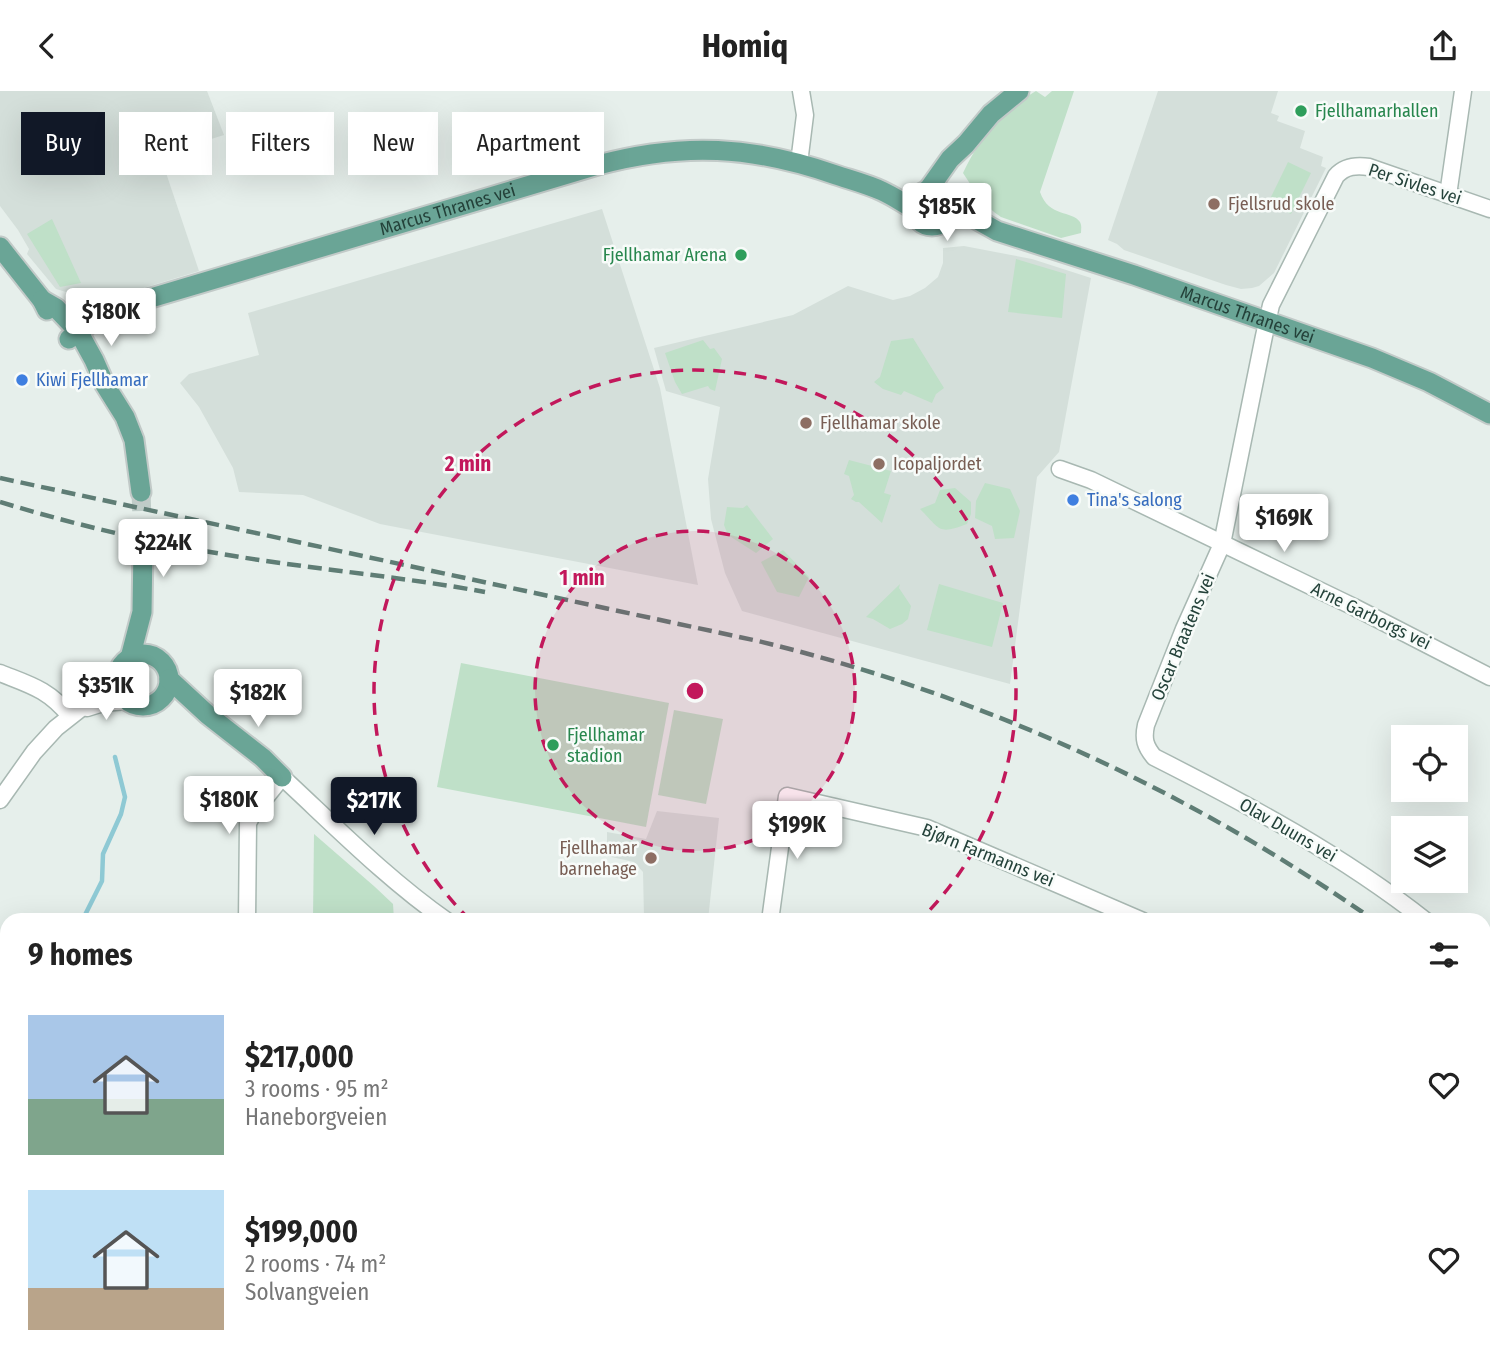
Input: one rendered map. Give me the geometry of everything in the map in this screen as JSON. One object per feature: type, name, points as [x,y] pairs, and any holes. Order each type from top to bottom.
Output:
[{"type":"main road","points":[[934,202],[966,144],[991,114],[1019,91]]},
{"type":"main road","name":"Marcus Thranes vei","points":[[73,335],[101,316],[134,303],[618,160],[663,152],[711,149],[742,151],[799,163],[880,190],[934,202],[976,229],[997,230],[1393,366],[1490,414]]},
{"type":"main road","points":[[0,247],[42,300],[56,308],[73,335],[85,363],[105,385],[125,417],[134,440],[141,492]]},
{"type":"main road","points":[[142,547],[142,612],[130,658],[121,667],[117,680],[118,688],[127,701],[142,706],[157,702],[167,690],[169,680],[166,669],[154,657],[142,612]]},
{"type":"main road","points":[[130,658],[143,655],[154,657]]},
{"type":"main road","points":[[169,680],[282,777]]},
{"type":"main road","points":[[157,702],[181,705],[208,715]]},
{"type":"street","points":[[799,163],[805,115],[801,91]]},
{"type":"street","points":[[1448,195],[1463,91]]},
{"type":"street","name":"Per Sivles vei","points":[[1267,321],[1278,289],[1330,186],[1341,171],[1357,166],[1369,167],[1490,209]]},
{"type":"street","name":"Oscar Braatens vei","points":[[1146,747],[1143,737],[1146,725],[1184,629],[1222,544],[1267,321]]},
{"type":"street","name":"Arne Garborgs vei","points":[[1060,469],[1091,480],[1354,607],[1490,677]]},
{"type":"street","points":[[0,673],[43,690],[74,713]]},
{"type":"street","points":[[0,800],[34,752],[56,728],[117,680]]},
{"type":"street","points":[[74,713],[103,703],[127,701]]},
{"type":"street","name":"Olav Duuns vei","points":[[1146,747],[1154,757],[1336,856],[1416,913]]},
{"type":"street","points":[[247,913],[248,823],[282,777],[346,838],[437,913]]},
{"type":"street","name":"Bjørn Farmanns vei","points":[[771,913],[787,796],[926,828],[1125,913]]},
{"type":"shaded area","points":[[0,91],[207,91],[224,135],[212,139],[212,112],[119,112],[119,175],[167,175],[199,271],[127,293],[93,300],[56,289],[27,254],[29,249],[0,206]]},
{"type":"shaded area","name":"Fjellsrud skole","points":[[1158,91],[1278,91],[1271,113],[1279,116],[1277,121],[1305,131],[1300,148],[1323,157],[1321,166],[1326,168],[1274,273],[1259,286],[1241,289],[1226,285],[1124,250],[1108,240]]},
{"type":"shaded area","points":[[602,209],[660,388],[698,585],[380,524],[303,495],[239,492],[233,468],[199,407],[180,383],[189,374],[259,355],[248,313]]},
{"type":"shaded area","name":"Icopaljordet","points":[[964,246],[1032,259],[1091,278],[1059,452],[1037,477],[1010,684],[742,611],[725,573],[711,519],[708,479],[720,407],[666,391],[654,348],[793,315],[848,286],[893,300],[910,296],[938,277],[943,263],[943,248]]},
{"type":"shaded area","points":[[657,811],[719,818],[709,913],[644,913],[643,872],[634,862],[607,856],[607,832],[646,839]]},
{"type":"green space","points":[[1036,91],[1045,97],[1052,91],[1074,91],[1040,192],[1049,206],[1080,222],[1081,233],[1061,238],[1001,217],[984,203],[963,173],[993,126],[1012,107]]},
{"type":"green space","points":[[1288,162],[1311,173],[1291,214],[1268,203]]},
{"type":"green space","points":[[52,219],[81,283],[60,287],[27,234]]},
{"type":"green space","points":[[1016,259],[1066,274],[1062,318],[1008,312]]},
{"type":"green space","points":[[913,338],[944,388],[936,394],[932,403],[904,391],[901,395],[883,389],[874,382],[880,377],[891,341]]},
{"type":"green space","points":[[703,340],[710,349],[714,348],[722,359],[715,391],[708,386],[682,394],[665,353]]},
{"type":"green space","points":[[849,460],[891,471],[884,493],[891,495],[882,523],[859,502],[851,499],[854,495],[849,476],[844,474]]},
{"type":"green space","points":[[985,483],[1010,489],[1020,511],[1014,538],[995,539],[992,526],[975,518],[976,501]]},
{"type":"green space","points":[[955,488],[971,502],[971,514],[967,524],[940,529],[920,509],[935,503],[940,490]]},
{"type":"green space","points":[[747,505],[773,539],[756,553],[728,535],[724,525],[727,507],[743,508]]},
{"type":"green space","points":[[783,550],[809,577],[799,597],[777,592],[761,562]]},
{"type":"green space","points":[[900,584],[899,588],[911,606],[908,619],[890,629],[866,617]]},
{"type":"green space","points":[[939,584],[1003,603],[992,647],[927,630]]},
{"type":"green space","name":"Fjellhamar stadion","points":[[461,663],[669,703],[646,827],[437,787]]},
{"type":"green space","points":[[674,710],[723,719],[706,804],[658,795]]},
{"type":"green space","points":[[314,834],[393,904],[394,913],[313,913]]},
{"type":"waterway","points":[[86,913],[102,881],[103,854],[121,814],[125,797],[115,757]]},
{"type":"tunnel","points":[[141,492],[143,547]]},
{"type":"railway","points":[[0,478],[758,641],[841,663],[922,689],[1080,752],[1231,829],[1363,913]]},
{"type":"railway","points":[[0,502],[110,532],[194,549],[485,592]]},
{"type":"place","name":"Fjellhamarhallen","points":[[1301,111]]},
{"type":"place","name":"Fjellsrud skole","points":[[1214,204]]},
{"type":"place","name":"Fjellhamar Arena","points":[[741,255]]},
{"type":"place","name":"Kiwi Fjellhamar","points":[[22,380]]},
{"type":"place","name":"Fjellhamar skole","points":[[806,423]]},
{"type":"place","name":"Icopaljordet","points":[[879,464]]},
{"type":"place","name":"Tina's salong","points":[[1073,500]]},
{"type":"place","name":"Fjellhamar stadion","points":[[553,745]]},
{"type":"place","name":"Fjellhamar barnehage","points":[[651,858]]}]
